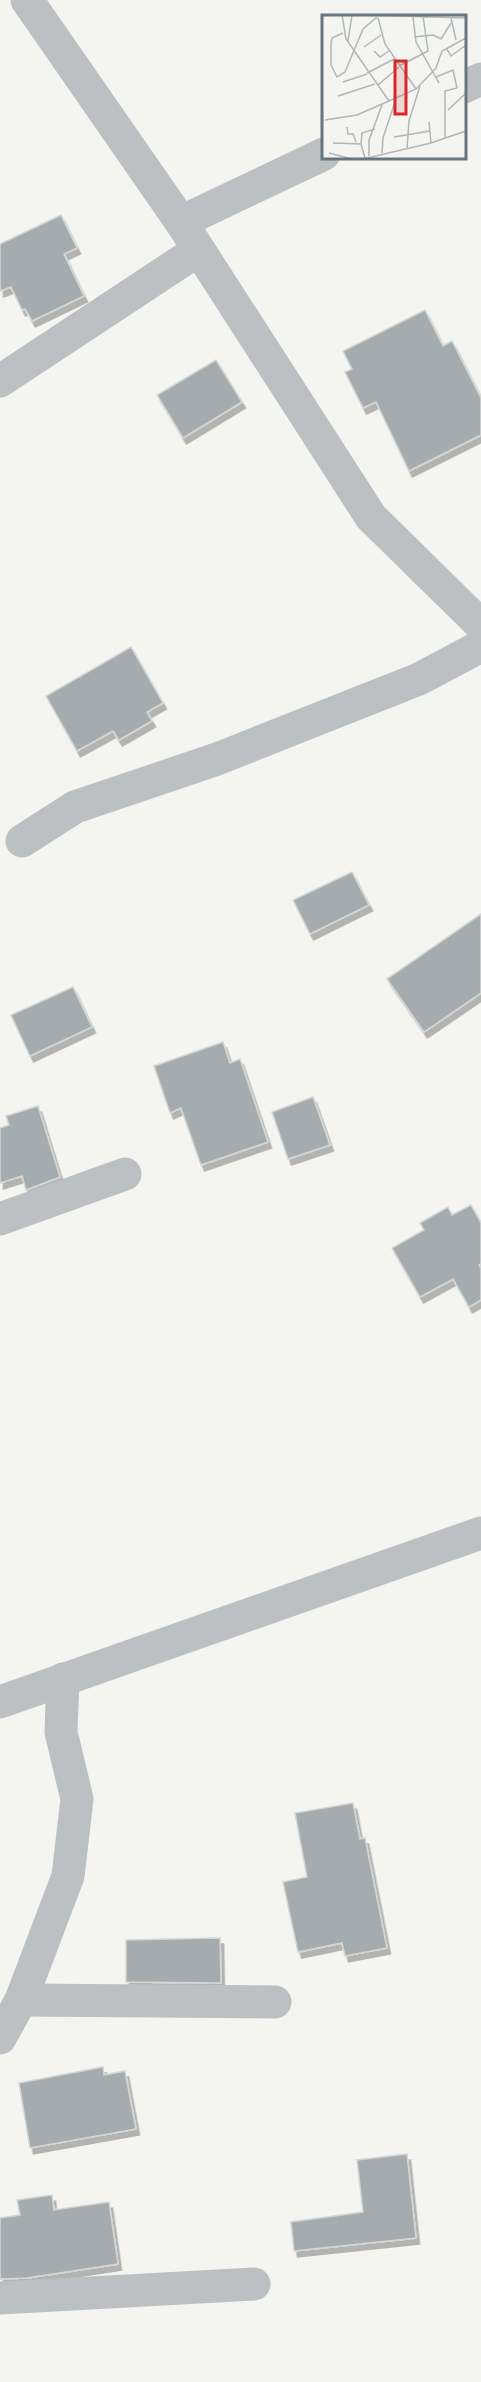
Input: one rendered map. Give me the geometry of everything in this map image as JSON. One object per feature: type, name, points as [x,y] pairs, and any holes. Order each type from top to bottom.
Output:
[{"type":"street","points":[[27,0],[181,222],[371,517],[481,625]]},
{"type":"street","points":[[466,86],[481,79]]},
{"type":"street","points":[[181,222],[322,155]]},
{"type":"street","points":[[0,381],[197,250]]},
{"type":"street","points":[[22,841],[75,807],[218,759],[419,679],[481,646]]},
{"type":"street","points":[[0,1219],[125,1174]]},
{"type":"street","points":[[0,1702],[481,1533]]},
{"type":"street","points":[[0,2038],[21,2000],[68,1876],[77,1799],[61,1732],[63,1678]]},
{"type":"street","points":[[21,2000],[275,2002]]},
{"type":"street","points":[[0,2298],[254,2284]]},
{"type":"building","points":[[61,215],[77,248],[64,254],[84,296],[32,321],[25,309],[22,310],[11,287],[0,291],[0,244]]},
{"type":"building","points":[[425,310],[443,346],[452,341],[481,398],[481,435],[409,471],[376,402],[363,408],[345,372],[352,369],[343,351]]},
{"type":"building","points":[[216,360],[242,402],[183,438],[157,395]]},
{"type":"building","points":[[131,647],[163,703],[147,712],[152,721],[119,740],[113,731],[77,751],[46,696]]},
{"type":"building","points":[[352,872],[369,905],[310,934],[293,900]]},
{"type":"building","points":[[481,914],[481,993],[424,1032],[387,979]]},
{"type":"building","points":[[73,987],[92,1027],[30,1056],[11,1015]]},
{"type":"building","points":[[223,1042],[230,1063],[240,1059],[268,1142],[201,1165],[181,1108],[170,1113],[154,1066]]},
{"type":"building","points":[[313,1097],[330,1145],[288,1159],[272,1112]]},
{"type":"building","points":[[38,1106],[60,1177],[26,1190],[22,1176],[0,1183],[0,1128],[9,1125],[6,1116]]},
{"type":"building","points":[[471,1205],[481,1223],[481,1264],[479,1265],[481,1268],[481,1300],[469,1307],[453,1279],[420,1297],[392,1248],[424,1230],[420,1223],[448,1207],[452,1215]]},
{"type":"building","points":[[353,1803],[360,1839],[365,1838],[387,1948],[345,1956],[342,1943],[298,1952],[283,1882],[307,1877],[295,1813]]},
{"type":"building","points":[[220,1938],[221,1983],[126,1982],[126,1940]]},
{"type":"building","points":[[103,2067],[104,2075],[125,2071],[136,2129],[30,2148],[19,2083]]},
{"type":"building","points":[[407,2154],[416,2238],[294,2251],[291,2222],[363,2212],[357,2160]]},
{"type":"building","points":[[52,2195],[54,2210],[109,2202],[118,2264],[27,2278],[0,2279],[0,2218],[20,2215],[17,2200]]}]
